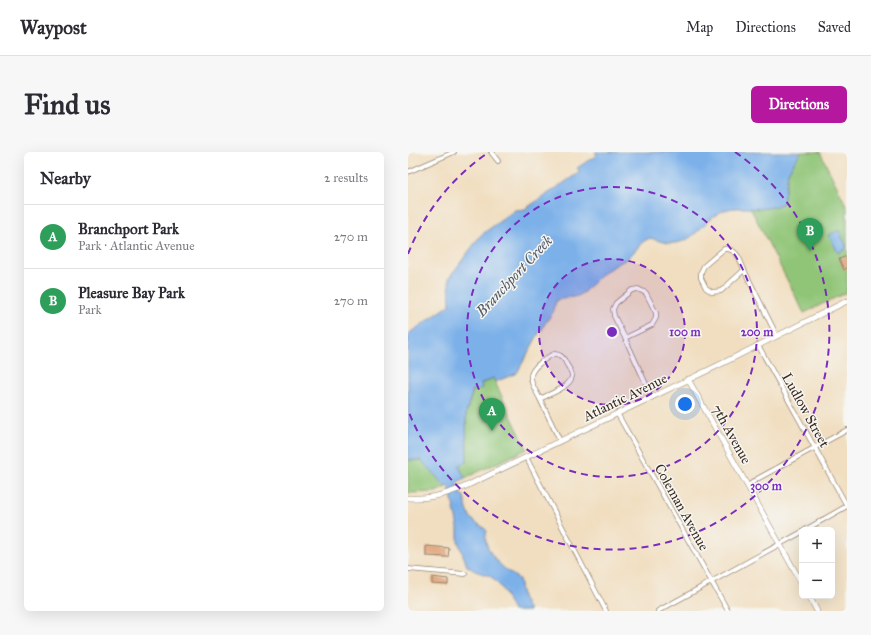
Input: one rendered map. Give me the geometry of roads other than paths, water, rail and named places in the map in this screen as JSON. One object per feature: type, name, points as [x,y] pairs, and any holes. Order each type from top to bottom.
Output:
[{"type":"street","points":[[408,172],[454,152]]},
{"type":"street","points":[[491,152],[498,161]]},
{"type":"street","points":[[744,270],[718,292],[712,292],[706,288],[700,276],[704,266],[722,250],[731,250],[737,254],[777,336]]},
{"type":"street","points":[[626,338],[652,324],[656,318],[656,313],[646,293],[641,289],[632,290],[614,306],[614,316],[626,338],[652,397]]},
{"type":"street","name":"Atlantic Avenue","points":[[408,498],[428,498],[459,489],[652,397],[847,301]]},
{"type":"street","name":"Ludlow Street","points":[[758,345],[847,506]]},
{"type":"street","points":[[540,399],[566,386],[571,380],[572,374],[565,359],[561,356],[554,354],[550,356],[532,371],[530,378],[540,399],[560,441]]},
{"type":"street","name":"7th Avenue","points":[[688,379],[799,579]]},
{"type":"street","name":"Coleman Avenue","points":[[618,413],[728,611]]},
{"type":"street","points":[[748,486],[814,447],[847,430]]},
{"type":"street","points":[[526,457],[606,611]]},
{"type":"street","points":[[810,527],[847,506]]},
{"type":"street","points":[[658,611],[799,534]]},
{"type":"street","points":[[408,569],[465,574]]},
{"type":"street","points":[[811,599],[817,611]]},
{"type":"water","name":"Branchport Creek","points":[[595,152],[801,152],[788,172],[783,203],[768,208],[732,208],[725,210],[718,213],[695,234],[682,242],[668,243],[650,238],[644,241],[628,258],[604,272],[584,292],[578,296],[557,300],[553,309],[554,311],[540,331],[517,373],[495,382],[493,378],[481,384],[482,388],[475,391],[473,389],[466,413],[467,462],[459,465],[465,478],[456,483],[461,495],[464,496],[470,516],[487,531],[486,540],[490,552],[504,568],[519,579],[522,597],[529,611],[513,611],[501,587],[490,576],[475,571],[467,566],[458,541],[458,527],[449,486],[446,487],[421,460],[408,460],[408,334],[450,305],[449,278],[481,235],[515,210],[525,209],[580,172],[577,168],[597,155]]},
{"type":"water","points":[[839,230],[847,248],[838,253],[829,235]]},
{"type":"place","name":"Pleasure Bay Park","points":[[810,251]]},
{"type":"place","name":"Branchport Park","points":[[492,431]]}]
